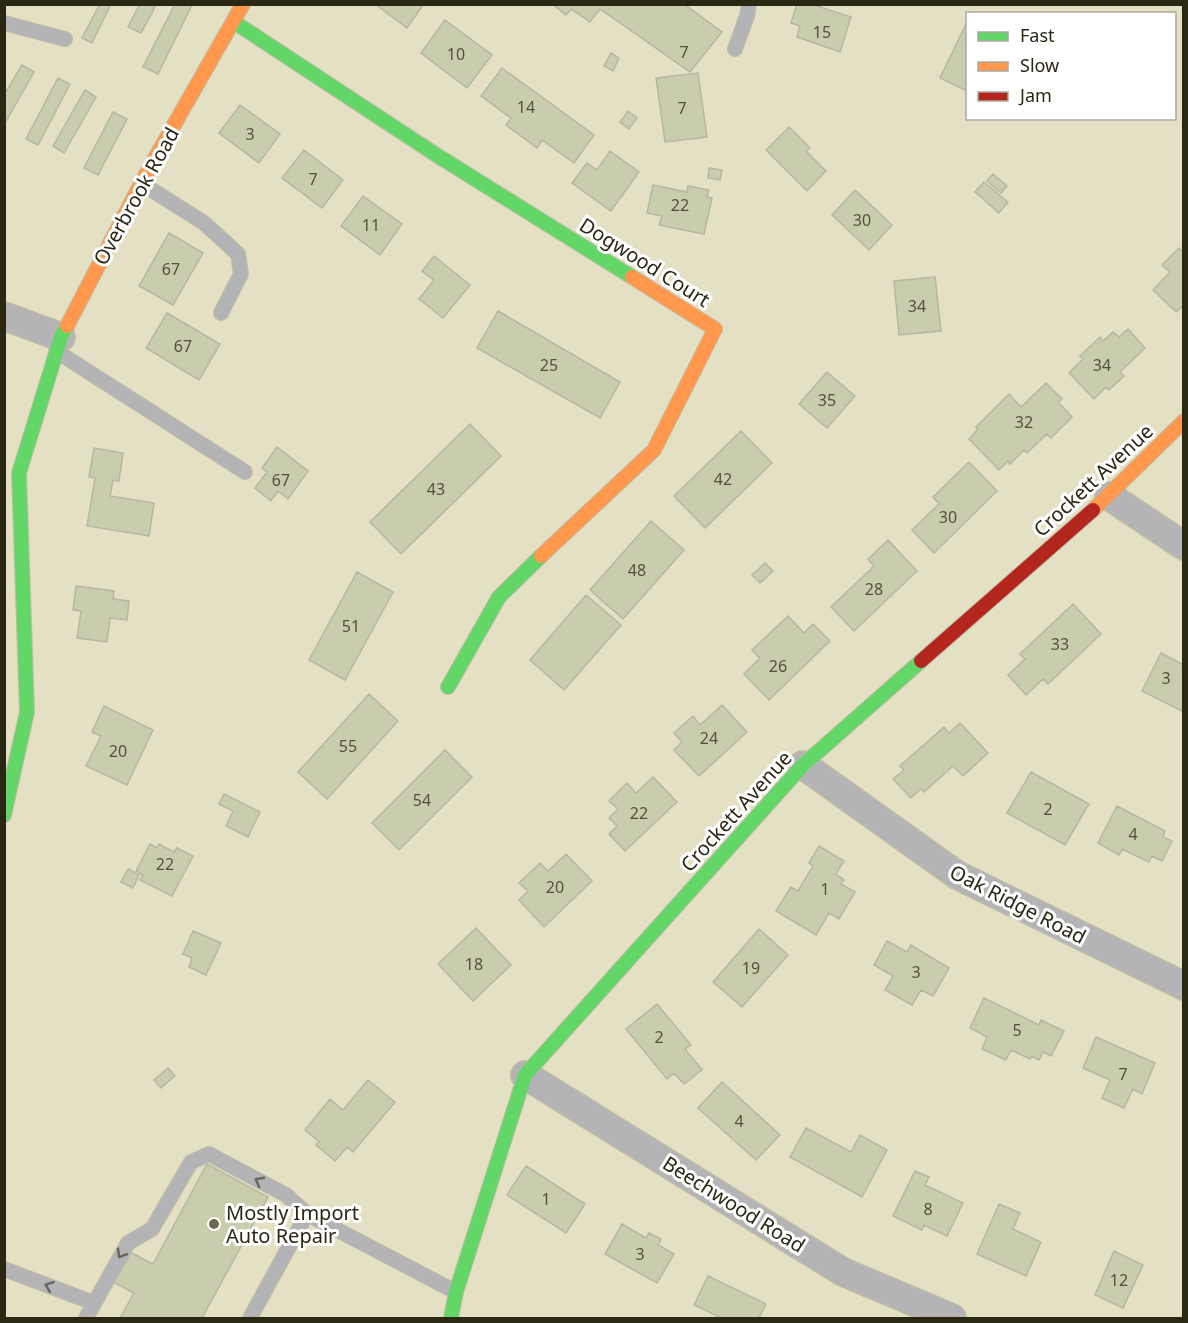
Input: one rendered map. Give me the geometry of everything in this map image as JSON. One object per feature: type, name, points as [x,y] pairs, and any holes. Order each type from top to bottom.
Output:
[{"type":"street","name":"Overbrook Road","points":[[4,816],[27,712],[19,473],[59,344],[141,183],[243,4]]},
{"type":"street","name":"Dogwood Court","points":[[234,22],[438,156],[715,329],[654,450],[576,521],[499,597],[448,687]]},
{"type":"street","points":[[4,316],[59,344]]},
{"type":"street","name":"Crockett Avenue","points":[[451,1318],[456,1292],[525,1075],[803,765],[1109,496],[1184,422]]},
{"type":"street","points":[[1109,496],[1184,546]]},
{"type":"street","name":"Oak Ridge Road","points":[[803,765],[957,875],[1184,986]]},
{"type":"street","name":"Beechwood Road","points":[[525,1075],[843,1272],[952,1318]]},
{"type":"lane","points":[[735,49],[749,4]]},
{"type":"lane","points":[[4,23],[65,39]]},
{"type":"lane","points":[[141,183],[204,223],[238,254],[241,274],[221,314]]},
{"type":"lane","points":[[59,344],[245,472]]},
{"type":"lane","points":[[86,1318],[128,1243],[152,1229],[191,1162],[209,1154],[286,1195],[307,1214],[456,1292]]},
{"type":"lane","points":[[250,1318],[307,1214]]},
{"type":"lane","points":[[4,1269],[94,1303]]},
{"type":"building","points":[[100,4],[111,4],[92,43],[82,38]]},
{"type":"building","points":[[140,4],[155,7],[141,33],[128,27]]},
{"type":"building","points":[[175,4],[192,5],[158,74],[143,67]]},
{"type":"building","points":[[375,4],[424,4],[407,28]]},
{"type":"building","points":[[552,4],[684,4],[722,32],[690,72],[600,9],[590,22],[571,9],[566,15]]},
{"type":"building","points":[[797,4],[811,4],[851,17],[840,52],[797,37],[800,26],[791,23]]},
{"type":"building","points":[[445,20],[492,55],[467,88],[421,53]]},
{"type":"building","points":[[966,24],[966,91],[940,78]]},
{"type":"building","points":[[611,53],[619,58],[613,71],[604,66]]},
{"type":"building","points":[[22,65],[34,72],[4,125],[4,95]]},
{"type":"building","points":[[502,68],[594,135],[574,163],[542,140],[537,148],[506,125],[511,118],[481,96]]},
{"type":"building","points":[[698,73],[707,137],[665,142],[656,78]]},
{"type":"building","points":[[58,78],[70,84],[38,145],[26,139]]},
{"type":"building","points":[[85,90],[96,97],[64,153],[53,146]]},
{"type":"building","points":[[240,105],[280,134],[259,163],[219,133]]},
{"type":"building","points":[[628,111],[637,118],[629,129],[620,122]]},
{"type":"building","points":[[113,112],[127,119],[98,175],[84,168]]},
{"type":"building","points":[[789,127],[810,148],[806,151],[826,171],[807,191],[766,150]]},
{"type":"building","points":[[304,150],[343,180],[322,208],[282,178]]},
{"type":"building","points":[[610,151],[639,172],[611,211],[572,183],[587,163],[597,170]]},
{"type":"building","points":[[709,168],[722,170],[720,180],[708,178]]},
{"type":"building","points":[[993,174],[1007,186],[1001,193],[987,181]]},
{"type":"building","points":[[984,182],[1008,202],[999,213],[975,192]]},
{"type":"building","points":[[653,185],[687,192],[688,186],[709,190],[707,197],[712,198],[704,234],[659,225],[662,216],[647,213]]},
{"type":"building","points":[[855,190],[892,225],[869,250],[832,215]]},
{"type":"building","points":[[363,196],[402,224],[380,255],[341,226]]},
{"type":"building","points":[[169,233],[203,253],[173,305],[139,286]]},
{"type":"building","points":[[1179,248],[1184,253],[1184,305],[1176,312],[1153,290],[1170,272],[1162,265]]},
{"type":"building","points":[[434,256],[470,285],[443,318],[419,299],[434,280],[422,271]]},
{"type":"building","points":[[935,277],[941,331],[899,335],[894,281]]},
{"type":"building","points":[[498,311],[620,382],[600,418],[477,348]]},
{"type":"building","points":[[167,313],[220,344],[199,380],[146,348]]},
{"type":"building","points":[[1128,329],[1145,348],[1120,372],[1124,376],[1109,390],[1106,387],[1094,399],[1069,373],[1083,359],[1080,356],[1100,337],[1103,341],[1113,332],[1119,337]]},
{"type":"building","points":[[827,372],[855,396],[827,428],[799,404]]},
{"type":"building","points":[[1046,383],[1062,399],[1058,402],[1072,417],[1051,438],[1047,434],[1027,453],[1024,450],[1010,464],[1008,461],[999,470],[969,439],[978,429],[976,427],[1009,394],[1021,407]]},
{"type":"building","points":[[470,424],[501,456],[401,554],[370,522]]},
{"type":"building","points":[[741,431],[772,463],[705,528],[674,496]]},
{"type":"building","points":[[277,447],[308,471],[288,499],[278,491],[271,501],[255,488],[267,472],[262,468]]},
{"type":"building","points":[[94,448],[123,453],[119,481],[113,480],[110,496],[154,503],[149,536],[87,526],[95,478],[89,477]]},
{"type":"building","points":[[969,462],[997,491],[934,553],[912,530],[939,504],[933,497]]},
{"type":"building","points":[[651,521],[684,550],[623,619],[590,590]]},
{"type":"building","points":[[888,540],[917,571],[854,631],[831,607],[874,566],[868,559]]},
{"type":"building","points":[[765,563],[773,571],[760,583],[752,575]]},
{"type":"building","points":[[357,572],[393,592],[345,680],[309,660]]},
{"type":"building","points":[[76,586],[114,591],[113,599],[129,601],[127,620],[110,618],[107,642],[77,638],[81,611],[73,610]]},
{"type":"building","points":[[586,595],[621,625],[564,690],[530,660]]},
{"type":"building","points":[[1073,604],[1101,634],[1048,684],[1043,679],[1026,695],[1008,675],[1025,659],[1020,654]]},
{"type":"building","points":[[788,616],[804,633],[813,624],[830,641],[769,700],[744,674],[760,658],[752,650]]},
{"type":"building","points":[[1161,653],[1184,665],[1184,712],[1142,691]]},
{"type":"building","points":[[369,694],[398,721],[327,799],[298,772]]},
{"type":"building","points":[[722,705],[747,732],[699,776],[674,750],[682,742],[674,733],[693,716],[700,725]]},
{"type":"building","points":[[104,706],[153,730],[127,785],[86,766],[101,736],[92,732]]},
{"type":"building","points":[[960,723],[988,753],[963,776],[953,766],[924,792],[921,789],[911,798],[893,779],[904,770],[900,766],[944,727],[949,733]]},
{"type":"building","points":[[445,750],[472,777],[399,850],[372,823]]},
{"type":"building","points":[[1031,772],[1089,804],[1065,845],[1007,813]]},
{"type":"building","points":[[653,777],[677,802],[625,851],[609,834],[617,826],[609,818],[618,809],[609,801],[627,783],[636,793]]},
{"type":"building","points":[[224,794],[260,812],[248,837],[226,826],[233,811],[219,804]]},
{"type":"building","points":[[1117,806],[1165,831],[1163,837],[1172,841],[1162,861],[1152,856],[1149,862],[1122,849],[1119,855],[1098,843]]},
{"type":"building","points":[[150,844],[157,848],[159,844],[174,852],[177,848],[193,856],[172,896],[140,880],[143,875],[136,871]]},
{"type":"building","points":[[819,846],[844,861],[836,874],[844,880],[841,884],[855,892],[839,919],[829,913],[816,935],[776,911],[791,887],[798,891],[813,866],[809,863]]},
{"type":"building","points":[[566,854],[592,881],[544,927],[519,900],[528,891],[519,883],[540,863],[548,871]]},
{"type":"building","points":[[128,869],[139,875],[133,888],[121,882]]},
{"type":"building","points":[[476,928],[511,965],[473,1001],[438,964]]},
{"type":"building","points":[[759,929],[788,955],[742,1007],[713,982]]},
{"type":"building","points":[[193,931],[221,943],[206,975],[189,967],[192,958],[183,954]]},
{"type":"building","points":[[887,941],[907,952],[911,945],[949,968],[933,996],[921,990],[912,1005],[885,990],[893,976],[874,965]]},
{"type":"building","points":[[984,998],[1039,1025],[1041,1020],[1064,1031],[1051,1056],[1043,1052],[1039,1060],[1031,1056],[1030,1059],[1011,1050],[1006,1060],[982,1049],[987,1037],[970,1028]]},
{"type":"building","points":[[657,1004],[691,1045],[685,1049],[702,1070],[684,1084],[674,1073],[667,1079],[626,1029]]},
{"type":"building","points":[[1096,1037],[1155,1063],[1142,1094],[1133,1089],[1124,1108],[1102,1098],[1110,1080],[1083,1068]]},
{"type":"building","points":[[168,1068],[175,1076],[161,1088],[154,1080]]},
{"type":"building","points":[[368,1080],[395,1102],[353,1152],[347,1147],[335,1161],[316,1145],[319,1142],[305,1130],[330,1099],[343,1110]]},
{"type":"building","points":[[722,1082],[780,1135],[756,1160],[698,1108]]},
{"type":"building","points":[[806,1128],[851,1152],[860,1135],[887,1150],[862,1197],[790,1157]]},
{"type":"building","name":"Mostly Import Auto Repair","points":[[207,1164],[268,1197],[202,1318],[120,1318],[134,1293],[111,1281],[128,1251],[153,1264]]},
{"type":"building","points":[[526,1166],[585,1204],[566,1233],[507,1195]]},
{"type":"building","points":[[915,1171],[929,1177],[925,1185],[963,1203],[947,1236],[924,1225],[922,1230],[893,1216]]},
{"type":"building","points":[[999,1204],[1020,1213],[1013,1229],[1041,1242],[1026,1276],[977,1254]]},
{"type":"building","points":[[622,1224],[646,1238],[649,1233],[661,1239],[658,1245],[674,1254],[657,1283],[605,1254]]},
{"type":"building","points":[[1114,1251],[1143,1265],[1123,1308],[1095,1295]]},
{"type":"building","points":[[708,1276],[766,1304],[759,1318],[721,1318],[694,1305]]},
{"type":"traffic: fast","points":[[234,22],[438,156],[632,277]]},
{"type":"traffic: fast","points":[[4,815],[27,712],[19,473],[61,337],[67,326]]},
{"type":"traffic: fast","points":[[448,687],[499,597],[541,556]]},
{"type":"traffic: fast","points":[[451,1318],[456,1292],[525,1075],[803,765],[921,661]]},
{"type":"traffic: slow","points":[[67,326],[146,174],[243,4]]},
{"type":"traffic: slow","points":[[541,556],[654,450],[715,329],[632,277]]},
{"type":"traffic: slow","points":[[1093,510],[1184,421]]},
{"type":"traffic: jam","points":[[921,661],[1093,510]]},
{"type":"place","name":"Mostly Import Auto Repair","points":[[214,1224]]}]
